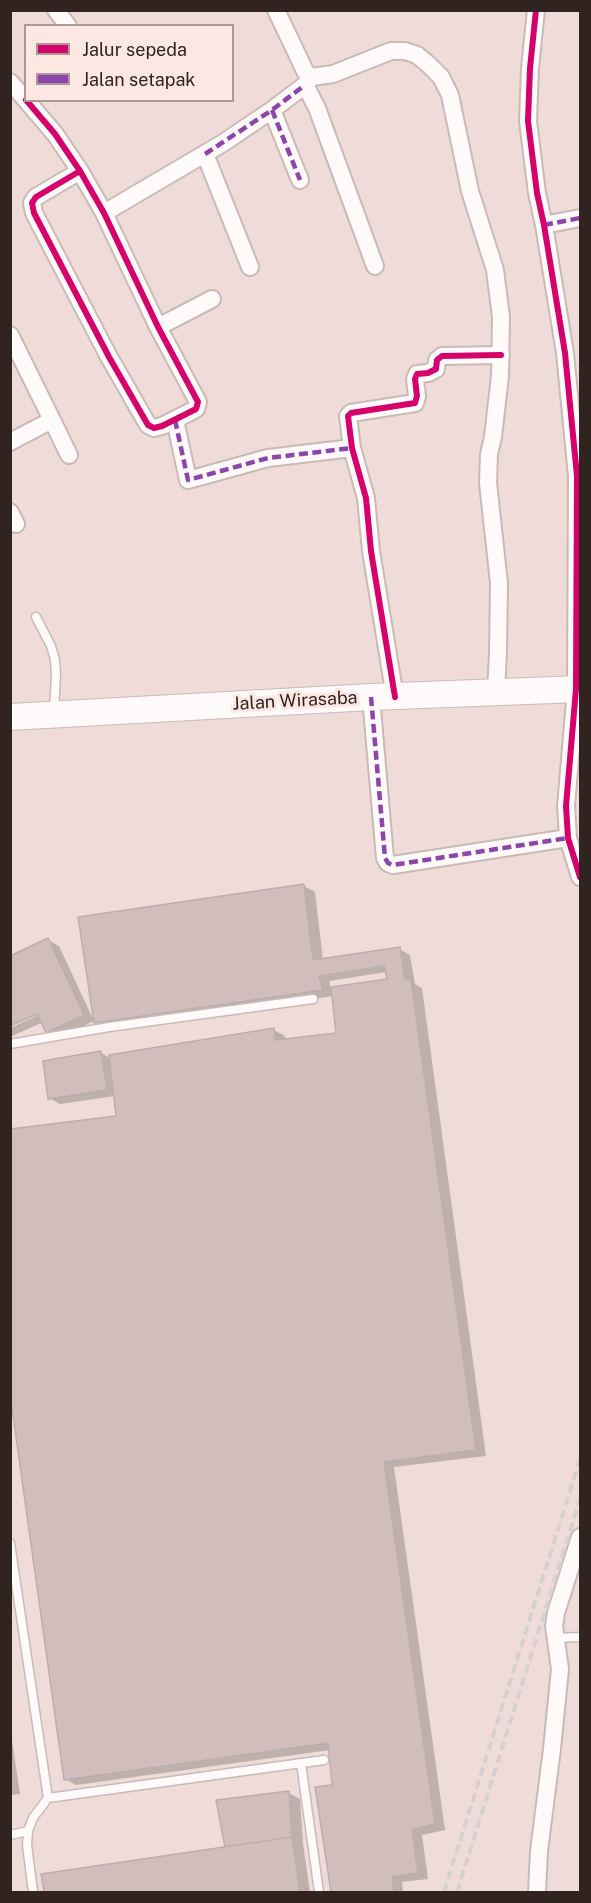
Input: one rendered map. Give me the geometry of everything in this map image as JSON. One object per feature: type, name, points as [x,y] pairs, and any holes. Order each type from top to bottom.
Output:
[{"type":"main road","name":"Jalan Wirasaba","points":[[10,717],[578,689]]},
{"type":"street","points":[[56,10],[66,24]]},
{"type":"street","points":[[276,10],[306,73],[375,266]]},
{"type":"street","points":[[536,10],[528,121],[537,193],[565,353],[577,476],[578,689],[566,806],[568,838],[580,877]]},
{"type":"street","points":[[104,213],[273,110],[309,81],[391,51],[405,51],[417,55],[441,77],[450,94],[470,191],[495,270],[501,317],[501,355],[493,437],[489,454],[488,483],[499,583],[496,692]]},
{"type":"street","points":[[10,82],[24,98]]},
{"type":"street","points":[[28,102],[55,134],[80,171],[104,213],[158,327],[198,402],[196,409],[154,428],[148,425],[109,357],[33,213],[32,203],[36,197],[80,171]]},
{"type":"street","points":[[273,110],[300,180]]},
{"type":"street","points":[[205,153],[250,267]]},
{"type":"street","points":[[544,225],[580,218]]},
{"type":"street","points":[[158,327],[212,299]]},
{"type":"street","points":[[10,335],[69,455]]},
{"type":"street","points":[[501,355],[442,356],[437,360],[436,369],[428,373],[417,374],[415,403],[349,414],[352,448],[366,498],[383,697],[385,858],[393,865],[568,838]]},
{"type":"street","points":[[10,442],[52,420]]},
{"type":"street","points":[[175,420],[188,480],[268,458],[352,448]]},
{"type":"street","points":[[537,1893],[539,1851],[560,1669],[554,1626],[556,1613],[579,1546]]},
{"type":"lane","points":[[36,617],[55,660],[54,714]]},
{"type":"lane","points":[[10,1044],[132,1024],[313,999]]},
{"type":"lane","points":[[10,1543],[48,1798]]},
{"type":"lane","points":[[557,1638],[580,1637]]},
{"type":"lane","points":[[33,1893],[27,1845],[28,1832],[33,1818],[48,1798],[324,1760]]},
{"type":"lane","points":[[302,1763],[319,1893]]},
{"type":"lane","points":[[10,1835],[28,1832]]},
{"type":"building","points":[[304,884],[313,960],[400,947],[405,979],[411,980],[476,1450],[384,1462],[435,1824],[412,1830],[418,1873],[392,1877],[394,1892],[331,1892],[315,1787],[332,1785],[328,1743],[64,1780],[10,1394],[10,1129],[116,1116],[109,1055],[274,1028],[275,1040],[336,1033],[331,987],[387,979],[384,966],[319,976],[323,990],[94,1023],[78,917]]},
{"type":"building","points":[[48,938],[84,1015],[46,1033],[37,1014],[10,1026],[10,956]]},
{"type":"building","points":[[101,1051],[107,1090],[48,1099],[43,1061]]},
{"type":"building","points":[[289,1791],[292,1837],[225,1847],[216,1800]]},
{"type":"building","points":[[292,1837],[300,1892],[44,1892],[41,1874]]},
{"type":"railway","points":[[444,1892],[580,1459]]},
{"type":"railway","points":[[457,1892],[580,1499]]},
{"type":"marked path","points":[[205,154],[272,110],[305,85]]},
{"type":"marked path","points":[[272,110],[300,180]]},
{"type":"marked path","points":[[544,225],[580,218]]},
{"type":"marked path","points":[[175,420],[188,480],[268,458],[352,448]]},
{"type":"marked path","points":[[371,697],[385,858],[388,863],[393,865],[568,838]]},
{"type":"cycle path","points":[[536,10],[530,68],[528,121],[537,193],[565,353],[577,476],[576,689],[566,806],[568,838],[580,877]]},
{"type":"cycle path","points":[[28,102],[55,134],[80,171]]},
{"type":"cycle path","points":[[80,171],[104,213],[158,327],[198,402],[196,409],[162,426],[154,428],[148,425],[109,357],[34,213],[32,203],[36,197],[80,171]]},
{"type":"cycle path","points":[[395,697],[371,551],[366,498],[352,448],[348,416],[351,413],[415,403],[417,374],[428,373],[436,369],[437,360],[442,356],[501,355]]}]
